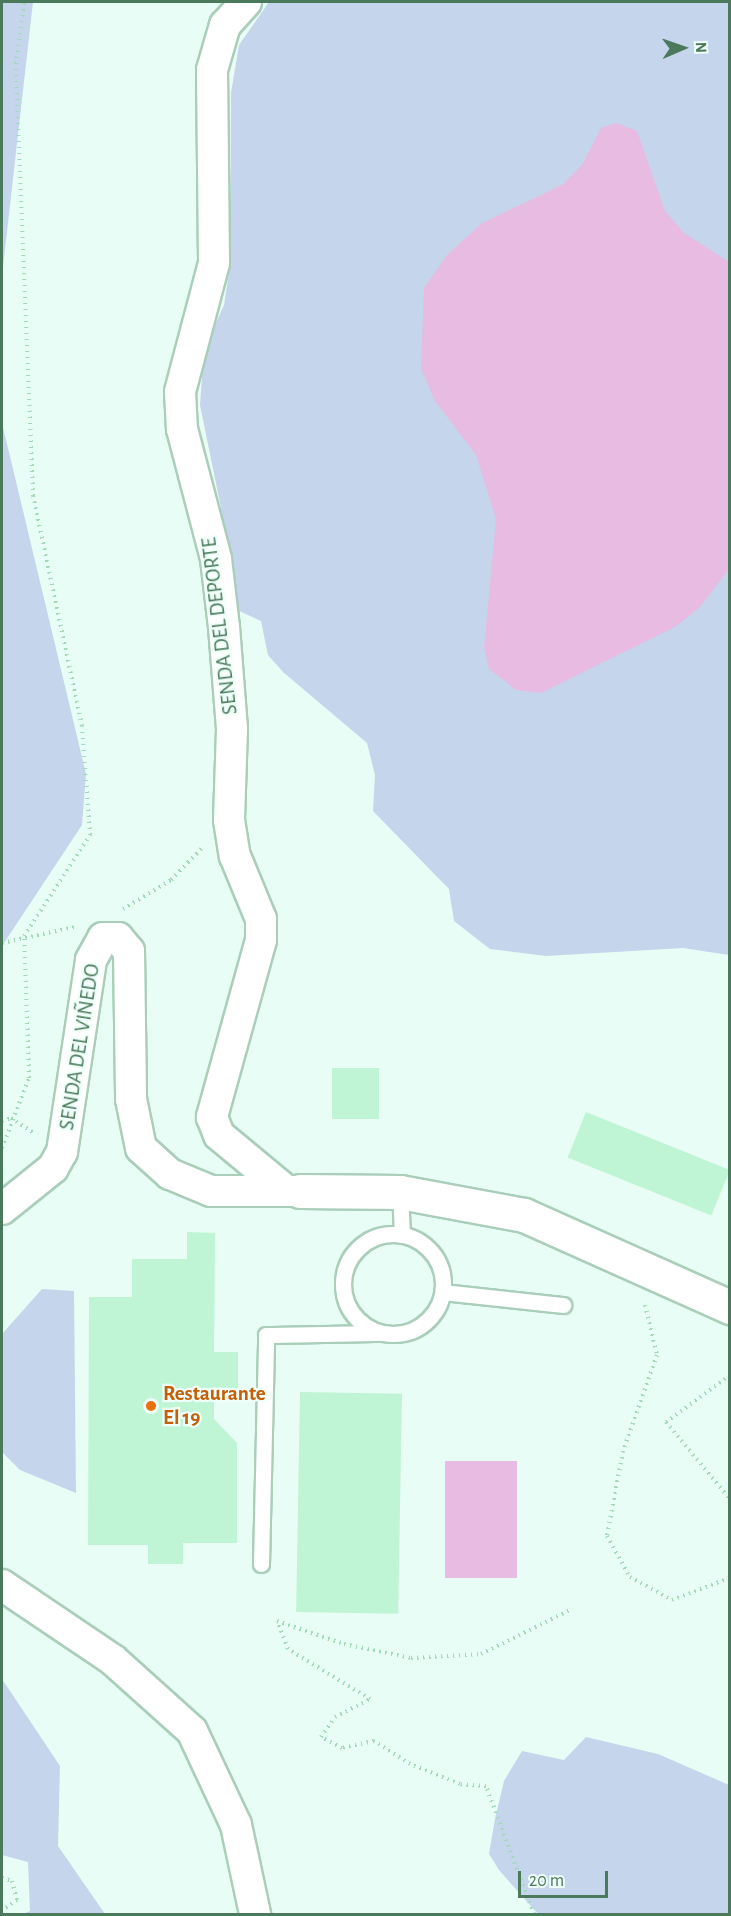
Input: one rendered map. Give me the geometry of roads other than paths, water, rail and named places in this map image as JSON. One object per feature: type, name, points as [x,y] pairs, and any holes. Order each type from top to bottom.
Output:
[{"type":"street","name":"SENDA DEL DEPORTE","points":[[246,2],[225,25],[212,70],[214,263],[180,392],[182,429],[216,559],[225,627],[232,729],[231,830],[261,919],[261,940],[212,1117],[219,1135],[292,1190]]},
{"type":"street","name":"SENDA DEL VIÑEDO","points":[[2,1209],[53,1168],[62,1152],[91,960],[99,931],[118,938],[129,951],[131,1099],[141,1148],[170,1174],[211,1191],[292,1190]]},
{"type":"street","points":[[292,1190],[400,1192],[524,1215],[729,1307]]},
{"type":"street","points":[[2,1585],[113,1660],[192,1731],[236,1825],[255,1914]]},
{"type":"lane","points":[[400,1192],[402,1234]]},
{"type":"lane","points":[[261,1564],[266,1335],[398,1335],[428,1322],[443,1292],[443,1277],[429,1249],[402,1234],[369,1240],[346,1266],[343,1282],[349,1307],[365,1327],[381,1334]]},
{"type":"lane","points":[[443,1292],[563,1305]]},
{"type":"place","name":"Restaurante El 19","points":[[151,1406]]}]
